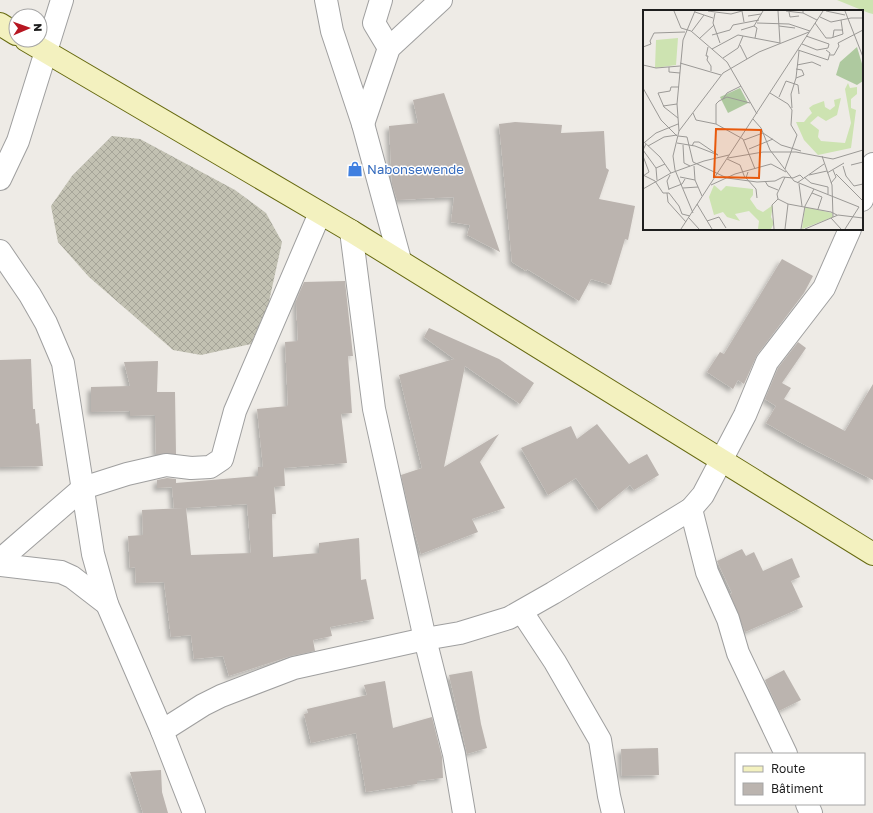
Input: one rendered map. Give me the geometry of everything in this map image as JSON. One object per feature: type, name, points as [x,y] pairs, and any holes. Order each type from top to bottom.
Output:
[{"type":"street","points":[[0,179],[18,141],[62,0]]},
{"type":"street","points":[[326,0],[332,31],[362,124],[400,260]]},
{"type":"street","points":[[381,0],[374,22],[389,48]]},
{"type":"street","points":[[362,124],[389,48],[441,0]]},
{"type":"street","points":[[39,48],[351,230],[873,554]]},
{"type":"street","points":[[863,197],[873,164]]},
{"type":"street","points":[[0,560],[83,488],[128,474],[166,465],[191,468],[210,467],[222,459],[235,410],[320,212]]},
{"type":"street","points":[[351,230],[374,409],[425,639],[454,754],[464,813]]},
{"type":"street","points":[[162,731],[203,705],[272,675],[294,668],[425,639],[460,633],[509,618],[522,612],[691,509],[702,495],[721,461],[745,415],[768,362],[824,288],[850,230]]},
{"type":"street","points":[[0,251],[30,295],[46,323],[63,363],[93,554],[107,604],[162,731],[194,813]]},
{"type":"street","points":[[691,509],[707,572],[728,619],[738,653],[786,753]]},
{"type":"street","points":[[0,565],[61,572],[72,578],[107,604]]},
{"type":"street","points":[[522,612],[555,662],[600,740],[613,813]]},
{"type":"shaded area","points":[[112,136],[140,139],[235,190],[266,213],[282,242],[268,306],[251,344],[201,355],[173,350],[89,277],[58,242],[51,206],[72,176]]},
{"type":"green space","points":[[837,0],[873,0],[873,14]]},
{"type":"building","points":[[444,93],[500,252],[467,235],[470,225],[451,222],[454,197],[397,200],[392,184],[389,126],[418,123],[413,100]]},
{"type":"building","points":[[515,122],[562,125],[561,133],[604,131],[606,168],[609,170],[599,199],[635,206],[628,240],[625,239],[611,285],[591,279],[579,301],[527,269],[526,271],[512,262],[499,124]]},
{"type":"building","points":[[782,259],[813,276],[804,293],[757,355],[744,384],[738,380],[733,389],[707,372],[720,352],[724,354]]},
{"type":"building","points":[[345,281],[353,356],[348,356],[352,413],[341,414],[347,463],[284,468],[285,486],[274,487],[276,514],[272,514],[273,557],[319,553],[319,543],[359,538],[361,580],[366,579],[374,619],[330,627],[332,636],[313,640],[315,651],[291,656],[229,676],[223,656],[194,659],[191,635],[171,637],[164,582],[136,583],[135,567],[130,568],[128,536],[143,535],[142,510],[184,508],[174,508],[172,487],[157,488],[157,480],[167,478],[176,479],[176,483],[258,476],[258,467],[263,467],[257,409],[288,406],[285,342],[298,341],[296,301],[304,282]],"holes":[[[247,504],[251,553],[191,555],[186,508]]]},
{"type":"building","points":[[429,328],[499,359],[534,383],[520,404],[465,366],[444,467],[499,434],[480,462],[505,508],[472,519],[478,532],[421,554],[401,475],[422,468],[399,375],[454,359],[457,361],[424,337]]},
{"type":"building","points":[[798,342],[806,348],[782,383],[791,388],[784,399],[845,431],[873,384],[873,480],[766,423],[776,406],[765,399],[778,368]]},
{"type":"building","points":[[31,359],[33,409],[35,409],[36,424],[39,423],[43,466],[0,467],[0,360]]},
{"type":"building","points":[[158,361],[157,392],[175,392],[176,454],[156,454],[155,415],[130,416],[130,411],[91,412],[91,387],[130,386],[124,362]]},
{"type":"building","points":[[597,424],[629,464],[647,454],[659,475],[634,490],[630,485],[599,510],[576,478],[548,495],[521,448],[571,426],[577,439]]},
{"type":"building","points":[[742,549],[746,556],[754,552],[763,571],[792,558],[800,577],[791,581],[803,607],[745,632],[730,594],[732,593],[717,561]]},
{"type":"building","points":[[784,670],[801,700],[779,711],[765,680]]},
{"type":"building","points":[[472,671],[481,724],[487,748],[467,754],[449,675]]},
{"type":"building","points":[[385,681],[393,728],[432,717],[442,757],[443,778],[417,781],[417,784],[366,792],[356,733],[311,743],[304,714],[308,713],[307,709],[367,695],[364,685]]},
{"type":"building","points":[[658,748],[659,775],[622,776],[621,749]]},
{"type":"building","points":[[161,770],[162,792],[168,813],[143,813],[130,772]]},
{"type":"place","name":"Nabonsewende","points":[[355,169]]}]
